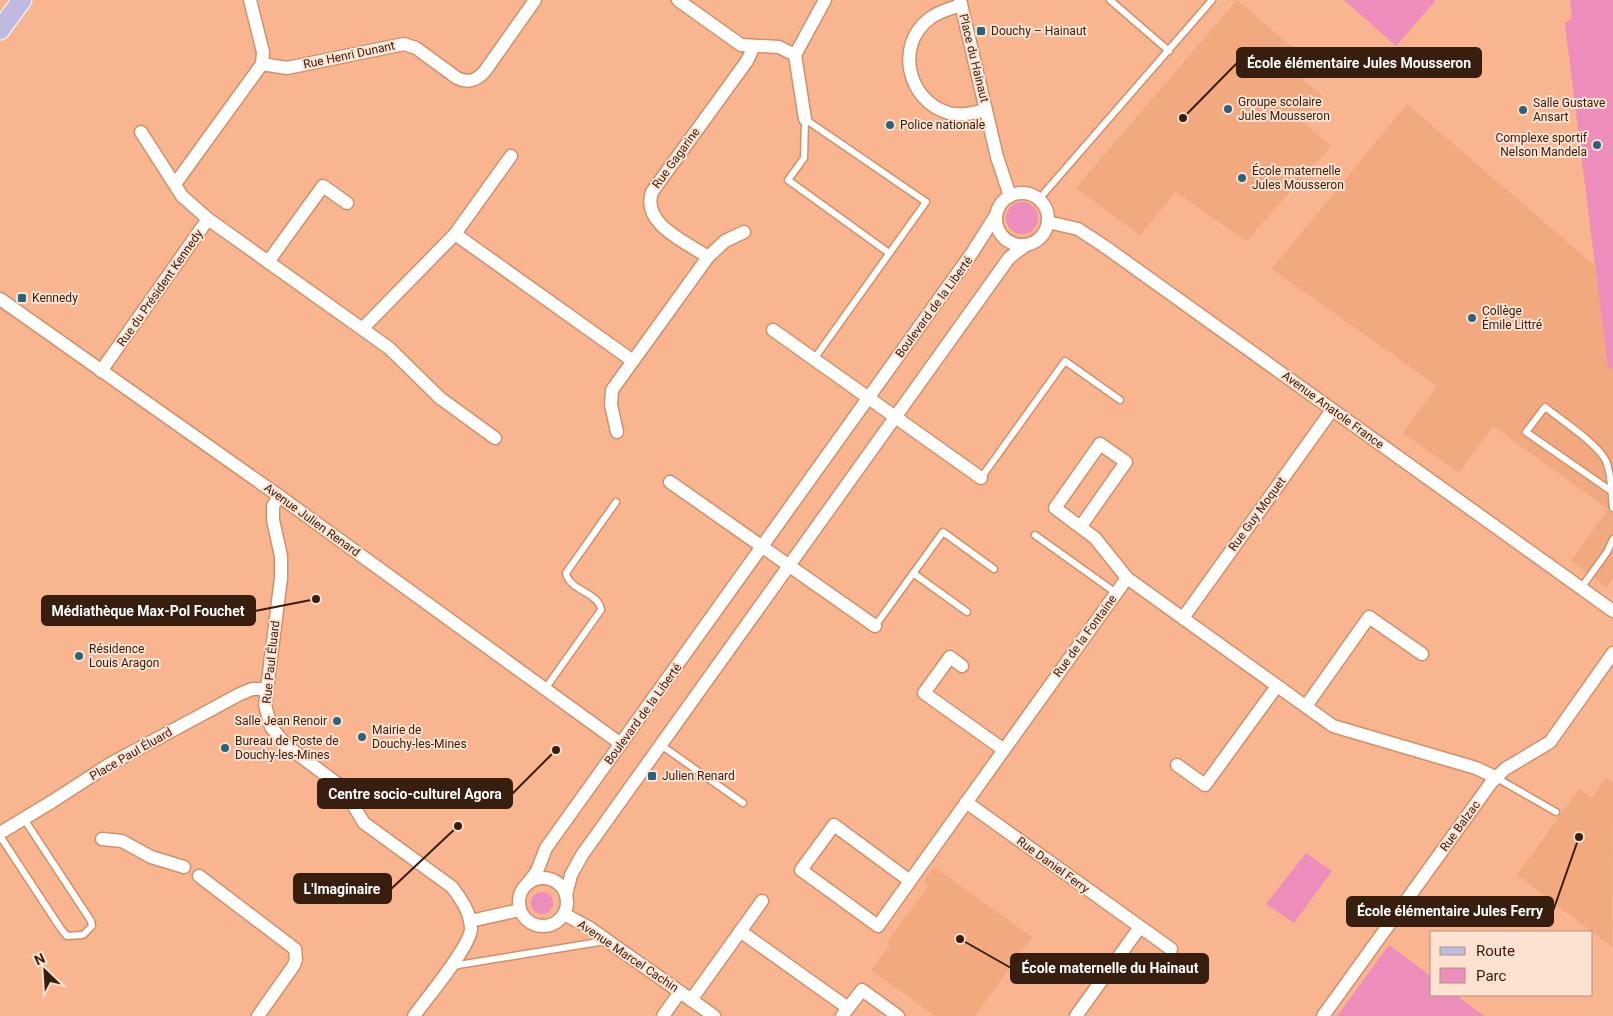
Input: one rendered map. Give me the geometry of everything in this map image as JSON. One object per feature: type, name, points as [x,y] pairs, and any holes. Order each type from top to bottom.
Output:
[{"type":"main road","points":[[0,10],[7,0]]},
{"type":"main road","points":[[0,30],[22,0]]},
{"type":"street","points":[[176,184],[262,64],[263,52],[250,0]]},
{"type":"street","name":"Rue Henri Dunant","points":[[262,64],[287,68],[404,44],[416,48],[463,81],[474,80],[485,71],[535,0]]},
{"type":"street","points":[[678,0],[737,42],[754,46],[779,47],[796,55]]},
{"type":"street","points":[[805,119],[796,55],[826,0]]},
{"type":"street","name":"Place du Hainaut","points":[[986,110],[963,115],[940,110],[922,96],[911,75],[910,51],[918,30],[936,14],[960,3],[1002,172],[1010,196]]},
{"type":"street","name":"Rue Gagarine","points":[[708,257],[655,219],[650,208],[650,196],[747,61],[754,46]]},
{"type":"street","name":"Rue du Président Kennedy","points":[[101,371],[208,219],[188,202],[141,132]]},
{"type":"street","points":[[362,328],[455,234],[511,156]]},
{"type":"street","points":[[268,262],[323,186],[347,203]]},
{"type":"street","points":[[566,894],[560,886],[551,880],[541,878],[528,883],[520,895],[520,910],[528,921],[542,926],[553,924],[564,914],[566,894],[578,862],[660,745],[1010,258],[1042,235],[1048,222],[1046,208],[1039,199],[1025,193],[1010,196],[1002,202],[996,215],[997,226],[1002,236],[1012,243],[1026,245]]},
{"type":"street","name":"Boulevard de la Liberté","points":[[528,883],[537,871],[546,848],[869,398],[984,236],[996,215]]},
{"type":"street","points":[[208,219],[389,348],[440,398],[495,438]]},
{"type":"street","name":"Avenue Anatole France","points":[[1048,222],[1070,226],[1086,233],[1613,611]]},
{"type":"street","points":[[617,432],[611,405],[611,394],[708,257],[725,241],[744,232]]},
{"type":"street","points":[[455,234],[633,361]]},
{"type":"street","name":"Avenue Julien Renard","points":[[0,299],[279,496],[621,744]]},
{"type":"street","points":[[773,330],[981,478]]},
{"type":"street","name":"Rue Guy Moquet","points":[[1183,618],[1332,410]]},
{"type":"street","points":[[1081,526],[1126,462],[1100,444],[1055,508],[1081,526],[1102,545],[1127,578],[1339,729],[1476,768],[1495,777]]},
{"type":"street","points":[[670,482],[875,626]]},
{"type":"street","name":"Rue Paul Éluard","points":[[279,496],[273,506],[273,520],[281,556],[281,578],[267,689],[266,712],[271,727],[281,740],[343,788],[364,823],[452,887],[462,902],[470,921]]},
{"type":"street","name":"Rue de la Fontaine","points":[[910,881],[834,825],[801,870],[878,926],[1127,578]]},
{"type":"street","points":[[1306,706],[1369,618],[1422,654]]},
{"type":"street","name":"Rue Balzac","points":[[1324,1016],[1495,777],[1550,742],[1613,653]]},
{"type":"street","points":[[962,666],[950,657],[924,692],[1004,750]]},
{"type":"street","points":[[1177,765],[1205,786],[1277,686]]},
{"type":"street","name":"Place Paul Éluard","points":[[0,834],[110,764],[240,694],[252,689],[267,689]]},
{"type":"street","name":"Rue Daniel Ferry","points":[[966,802],[1171,949]]},
{"type":"street","points":[[102,839],[122,841],[151,857],[184,867]]},
{"type":"street","points":[[199,876],[295,949],[296,959],[294,965],[258,1016]]},
{"type":"street","name":"Avenue Marcel Cachin","points":[[691,1000],[762,901]]},
{"type":"street","points":[[414,1016],[468,940],[470,921],[520,910]]},
{"type":"street","name":"Avenue Marcel Cachin","points":[[564,914],[588,926],[714,1016]]},
{"type":"street","points":[[1076,1016],[1140,927]]},
{"type":"street","points":[[740,931],[845,1012],[862,990],[898,1016]]},
{"type":"street","points":[[663,1016],[680,992]]},
{"type":"lane","points":[[1110,0],[1169,51]]},
{"type":"lane","points":[[1039,199],[1212,0]]},
{"type":"lane","points":[[805,119],[804,158],[788,180],[889,253]]},
{"type":"lane","points":[[805,119],[926,202],[814,359]]},
{"type":"lane","points":[[981,478],[1065,362],[1120,400]]},
{"type":"lane","points":[[1611,491],[1526,432],[1545,407],[1599,451],[1606,462],[1611,491],[1613,508]]},
{"type":"lane","points":[[545,689],[602,610],[598,601],[569,580],[566,573],[616,502]]},
{"type":"lane","points":[[875,626],[943,532],[994,569]]},
{"type":"lane","points":[[1035,535],[1116,593]]},
{"type":"lane","points":[[1581,588],[1607,552],[1613,539]]},
{"type":"lane","points":[[914,573],[967,612]]},
{"type":"lane","points":[[660,745],[743,803]]},
{"type":"lane","points":[[1495,777],[1556,812]]},
{"type":"lane","points":[[0,834],[61,929],[67,936],[83,935],[92,926],[91,921],[24,819]]},
{"type":"lane","points":[[450,966],[609,941]]},
{"type":"shaded area","name":"Groupe scolaire Jules Mousseron","points":[[1237,0],[1299,53],[1288,67],[1322,96],[1302,121],[1331,146],[1246,241],[1176,192],[1140,235],[1076,188]]},
{"type":"shaded area","name":"Collège Émile Littré","points":[[1407,104],[1595,266],[1608,369],[1613,368],[1613,578],[1606,587],[1571,561],[1608,509],[1493,426],[1459,473],[1403,433],[1437,386],[1272,269]]},
{"type":"shaded area","points":[[1606,778],[1613,783],[1612,947],[1517,875],[1579,789],[1592,798]]},
{"type":"shaded area","points":[[934,867],[1032,937],[975,1016],[935,1016],[871,970],[890,945],[887,942],[929,885],[924,881]]},
{"type":"green space","points":[[1344,0],[1436,0],[1396,46]]},
{"type":"green space","name":"Complexe sportif Nelson Mandela","points":[[1570,0],[1613,0],[1613,368],[1608,369],[1565,24],[1572,17]]},
{"type":"green space","points":[[1022,202],[1033,207],[1038,218],[1033,229],[1022,234],[1011,229],[1006,218],[1011,207]]},
{"type":"green space","points":[[1306,853],[1332,871],[1294,923],[1266,904]]},
{"type":"green space","points":[[542,892],[550,895],[553,903],[550,911],[542,914],[534,911],[531,903],[534,895]]},
{"type":"green space","points":[[1389,945],[1430,976],[1430,996],[1457,996],[1484,1016],[1337,1016]]},
{"type":"place","name":"Douchy – Hainaut","points":[[981,31]]},
{"type":"place","name":"Groupe scolaire Jules Mousseron","points":[[1228,109]]},
{"type":"place","name":"Salle Gustave Ansart","points":[[1523,110]]},
{"type":"place","name":"École élémentaire Jules Mousseron","points":[[1183,118]]},
{"type":"place","name":"Police nationale","points":[[890,125]]},
{"type":"place","name":"Complexe sportif Nelson Mandela","points":[[1597,145]]},
{"type":"place","name":"École maternelle Jules Mousseron","points":[[1242,178]]},
{"type":"place","name":"Kennedy","points":[[22,298]]},
{"type":"place","name":"Collège Émile Littré","points":[[1472,318]]},
{"type":"place","name":"Médiathèque Max-Pol Fouchet","points":[[316,599]]},
{"type":"place","name":"Résidence Louis Aragon","points":[[79,656]]},
{"type":"place","name":"Salle Jean Renoir","points":[[337,721]]},
{"type":"place","name":"Mairie de Douchy-les-Mines","points":[[362,737]]},
{"type":"place","name":"Bureau de Poste de Douchy-les-Mines","points":[[225,748]]},
{"type":"place","name":"Centre socio-culturel Agora","points":[[556,750]]},
{"type":"place","name":"Julien Renard","points":[[652,776]]},
{"type":"place","name":"L'Imaginaire","points":[[458,826]]},
{"type":"place","name":"École élémentaire Jules Ferry","points":[[1579,837]]},
{"type":"place","name":"École maternelle du Hainaut","points":[[960,939]]}]
